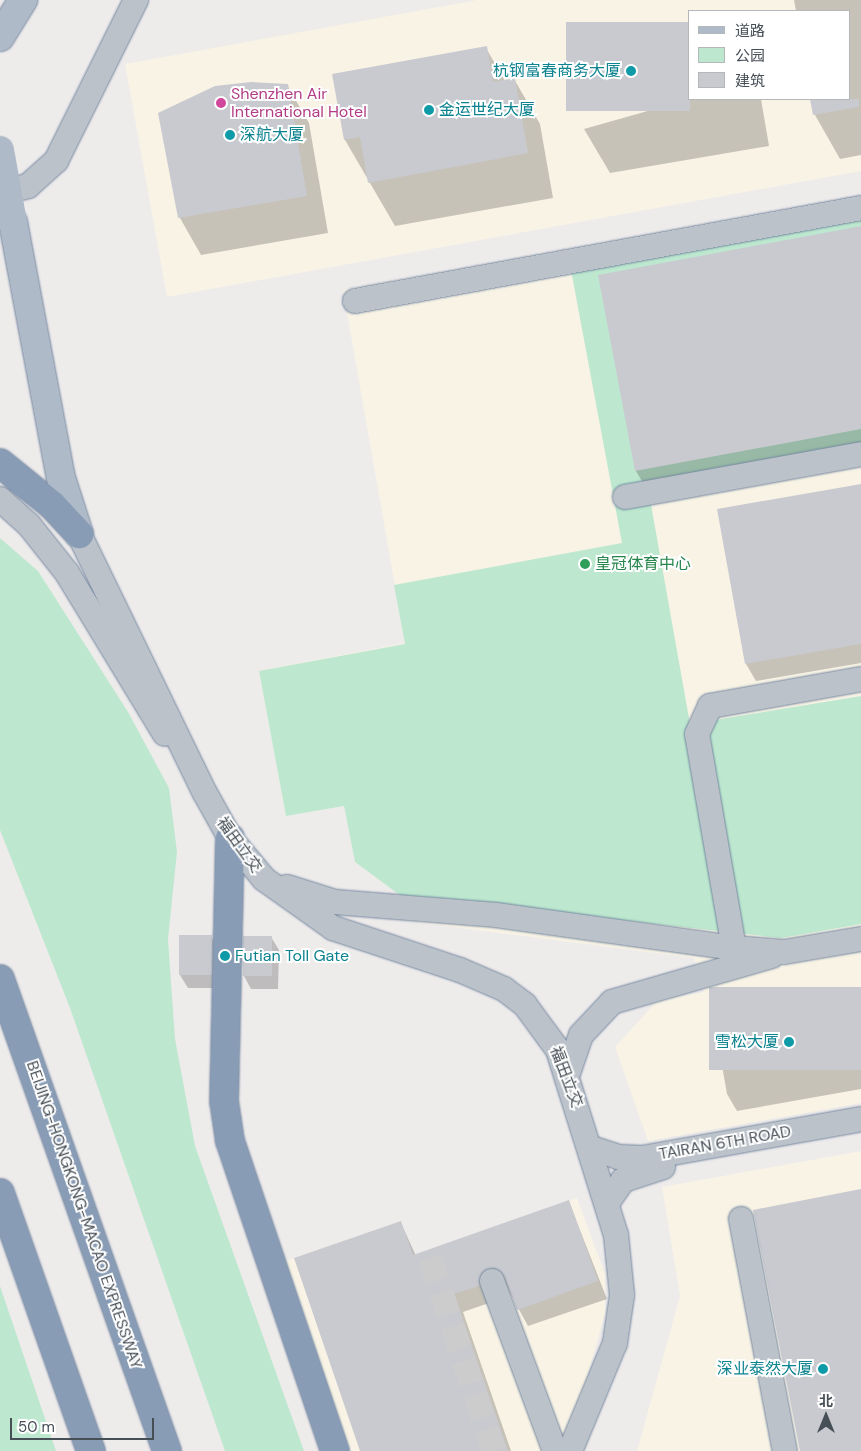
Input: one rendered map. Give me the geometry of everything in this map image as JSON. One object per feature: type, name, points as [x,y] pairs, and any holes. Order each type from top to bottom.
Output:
[{"type":"highway","points":[[0,464],[52,505],[79,534]]},
{"type":"highway","points":[[230,838],[224,1101],[230,1141],[335,1451]]},
{"type":"highway","name":"BEIJING-HONGKONG-MACAO EXPRESSWAY","points":[[0,979],[167,1451]]},
{"type":"highway","points":[[0,1193],[91,1451]]},
{"type":"main road","points":[[0,37],[23,0]]},
{"type":"main road","points":[[0,150],[60,478],[79,534]]},
{"type":"street","points":[[0,192],[28,186],[56,160],[136,0]]},
{"type":"street","points":[[355,301],[861,208]]},
{"type":"street","points":[[625,497],[861,454]]},
{"type":"street","name":"福田立交","points":[[0,499],[30,525],[67,573],[138,695],[205,793]]},
{"type":"street","name":"福田立交","points":[[79,534],[205,793],[230,838],[250,863],[279,893],[333,928],[460,970],[504,989],[542,1026],[568,1073],[607,1203],[621,1268],[608,1336],[570,1451]]},
{"type":"street","points":[[734,948],[697,734],[710,706],[861,679]]},
{"type":"street","points":[[250,863],[297,892],[335,902],[505,916],[734,948],[784,952]]},
{"type":"street","points":[[568,1073],[581,1035],[612,1002],[784,952],[861,938]]},
{"type":"street","name":"TAIRAN 6TH ROAD","points":[[591,1148],[618,1157],[643,1158],[861,1119]]},
{"type":"street","name":"TAIRAN 6TH ROAD","points":[[607,1203],[623,1180],[641,1172],[861,1131]]},
{"type":"street","points":[[741,1219],[785,1451]]},
{"type":"street","points":[[492,1281],[555,1451]]},
{"type":"shaded area","points":[[477,0],[861,0],[861,171],[167,297],[125,64]]},
{"type":"shaded area","points":[[861,196],[861,1103],[648,1141],[615,1047],[658,1000],[704,992],[694,958],[406,921],[401,896],[355,862],[344,806],[286,816],[259,671],[405,643],[343,290]]},
{"type":"shaded area","points":[[861,1151],[861,1451],[637,1451],[680,1296],[662,1187]]},
{"type":"shaded area","points":[[577,1198],[605,1274],[605,1313],[582,1396],[556,1451],[350,1451],[285,1261],[401,1221],[413,1255]]},
{"type":"green space","name":"皇冠体育中心","points":[[861,217],[861,443],[647,482],[690,724],[861,696],[861,924],[781,938],[401,896],[355,862],[344,806],[286,816],[259,671],[405,644],[394,585],[622,543],[571,270]]},
{"type":"green space","points":[[0,538],[38,571],[128,712],[169,788],[177,852],[168,939],[175,1039],[195,1146],[304,1451],[225,1451],[70,1008],[0,830]]},
{"type":"green space","points":[[0,1286],[56,1451],[0,1451]]},
{"type":"building","name":"杭钢富春商务大厦","points":[[566,22],[688,22],[688,100],[690,100],[690,111],[566,111]]},
{"type":"building","name":"金运世纪大厦","points":[[487,46],[493,82],[515,78],[528,153],[368,183],[360,137],[344,140],[332,74]]},
{"type":"building","name":"深航大厦","points":[[251,82],[288,84],[307,196],[178,218],[158,113],[215,86]]},
{"type":"building","points":[[859,99],[859,107],[813,115],[810,100]]},
{"type":"building","points":[[861,226],[861,429],[635,471],[598,275]]},
{"type":"building","points":[[861,484],[861,644],[745,664],[717,509]]},
{"type":"building","points":[[179,935],[212,935],[212,975],[179,975]]},
{"type":"building","points":[[243,936],[272,936],[272,976],[243,976]]},
{"type":"building","name":"雪松大厦","points":[[709,987],[861,987],[861,1070],[709,1070]]},
{"type":"building","name":"深业泰然大厦","points":[[861,1189],[861,1451],[800,1451],[753,1210]]},
{"type":"building","points":[[569,1200],[598,1281],[517,1310],[505,1276],[494,1267],[481,1273],[479,1286],[454,1294],[508,1451],[360,1451],[294,1258],[401,1221],[413,1255]]},
{"type":"tunnel","points":[[430,1258],[494,1451]]},
{"type":"place","name":"杭钢富春商务大厦","points":[[631,71]]},
{"type":"place","name":"Shenzhen Air International Hotel","points":[[221,103]]},
{"type":"place","name":"金运世纪大厦","points":[[429,110]]},
{"type":"place","name":"深航大厦","points":[[230,135]]},
{"type":"place","name":"皇冠体育中心","points":[[585,564]]},
{"type":"place","name":"Futian Toll Gate","points":[[225,956]]},
{"type":"place","name":"雪松大厦","points":[[789,1042]]},
{"type":"place","name":"深业泰然大厦","points":[[823,1369]]}]
